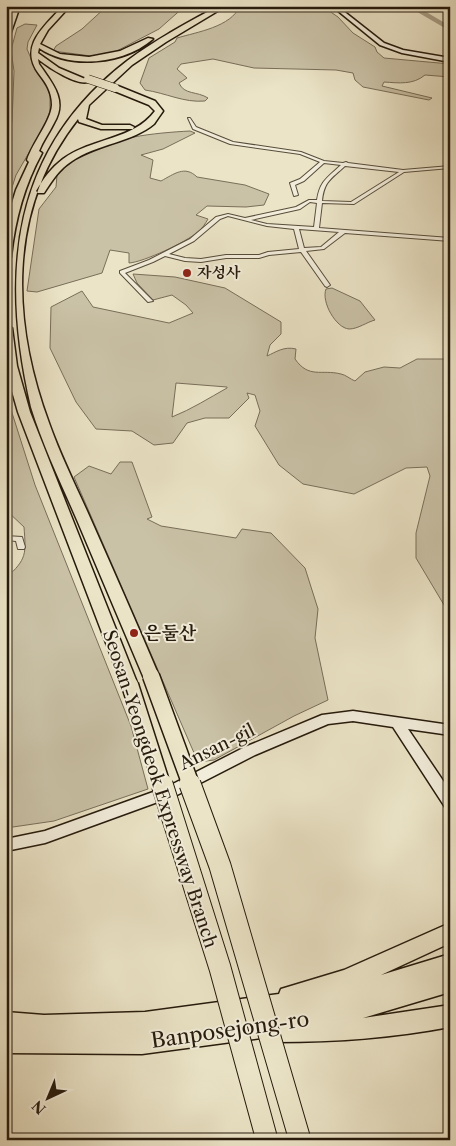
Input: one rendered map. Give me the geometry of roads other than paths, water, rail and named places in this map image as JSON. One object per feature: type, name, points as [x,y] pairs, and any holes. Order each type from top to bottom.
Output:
[{"type":"highway","points":[[6,38],[17,6]]},
{"type":"highway","points":[[6,257],[8,236],[15,204],[37,143],[52,119],[56,105],[52,86],[47,77],[37,67],[33,57],[42,34],[67,6]]},
{"type":"highway","points":[[17,284],[36,202],[48,176],[72,155],[92,145],[146,127],[156,119],[159,111],[152,103],[113,88],[62,73],[48,66],[38,55],[38,46],[75,6]]},
{"type":"highway","points":[[38,46],[60,56],[101,58],[128,51],[217,6]]},
{"type":"highway","name":"Seosan-Yeongdeok Expressway Branch","points":[[223,6],[174,34],[129,64],[89,101],[56,142],[38,173],[21,235],[17,284],[18,325],[25,363],[38,409],[60,466],[151,676],[220,866],[300,1140]]},
{"type":"highway","points":[[26,173],[44,143],[78,101],[122,63],[186,23]]},
{"type":"highway","points":[[6,63],[6,110]]},
{"type":"highway","points":[[89,101],[81,116],[82,120],[101,126],[129,127],[140,124],[152,116],[150,109],[139,100],[113,88]]},
{"type":"highway","name":"Seosan-Yeongdeok Expressway Branch","points":[[6,328],[12,366],[24,412],[130,685],[192,877],[267,1140]]},
{"type":"highway","points":[[240,1020],[346,980],[450,933]]},
{"type":"highway","name":"Banposejong-ro","points":[[6,1042],[142,1043],[394,982],[450,964]]},
{"type":"highway","name":"Banposejong-ro","points":[[6,1023],[44,1026],[240,1020],[330,1015],[399,998],[450,982]]},
{"type":"highway","points":[[240,1020],[322,1032],[415,1024],[450,1016]]},
{"type":"street","points":[[334,6],[382,44],[450,60]]},
{"type":"street","points":[[189,119],[194,128],[232,143],[301,153],[323,162],[346,163],[403,171],[450,167]]},
{"type":"street","points":[[296,195],[292,184],[302,180],[323,162]]},
{"type":"street","points":[[316,229],[321,189],[325,182],[346,163]]},
{"type":"street","points":[[245,219],[298,208],[309,201],[352,204],[403,171]]},
{"type":"street","points":[[150,301],[122,272],[192,240],[221,216],[234,215],[267,225],[450,240]]},
{"type":"street","points":[[296,228],[303,250],[326,285]]},
{"type":"street","points":[[164,254],[188,260],[207,260],[218,256],[262,257],[268,254],[322,248],[343,232]]},
{"type":"street","points":[[6,538],[19,539],[21,547]]},
{"type":"street","name":"Ansan-gil","points":[[6,845],[45,837],[172,791],[258,748],[326,719],[353,716],[450,730]]},
{"type":"street","points":[[396,721],[450,803]]},
{"type":"waterway","points":[[410,6],[450,29]]},
{"type":"place","name":"자성사","points":[[187,273]]},
{"type":"place","name":"은둘산","points":[[134,633]]}]
